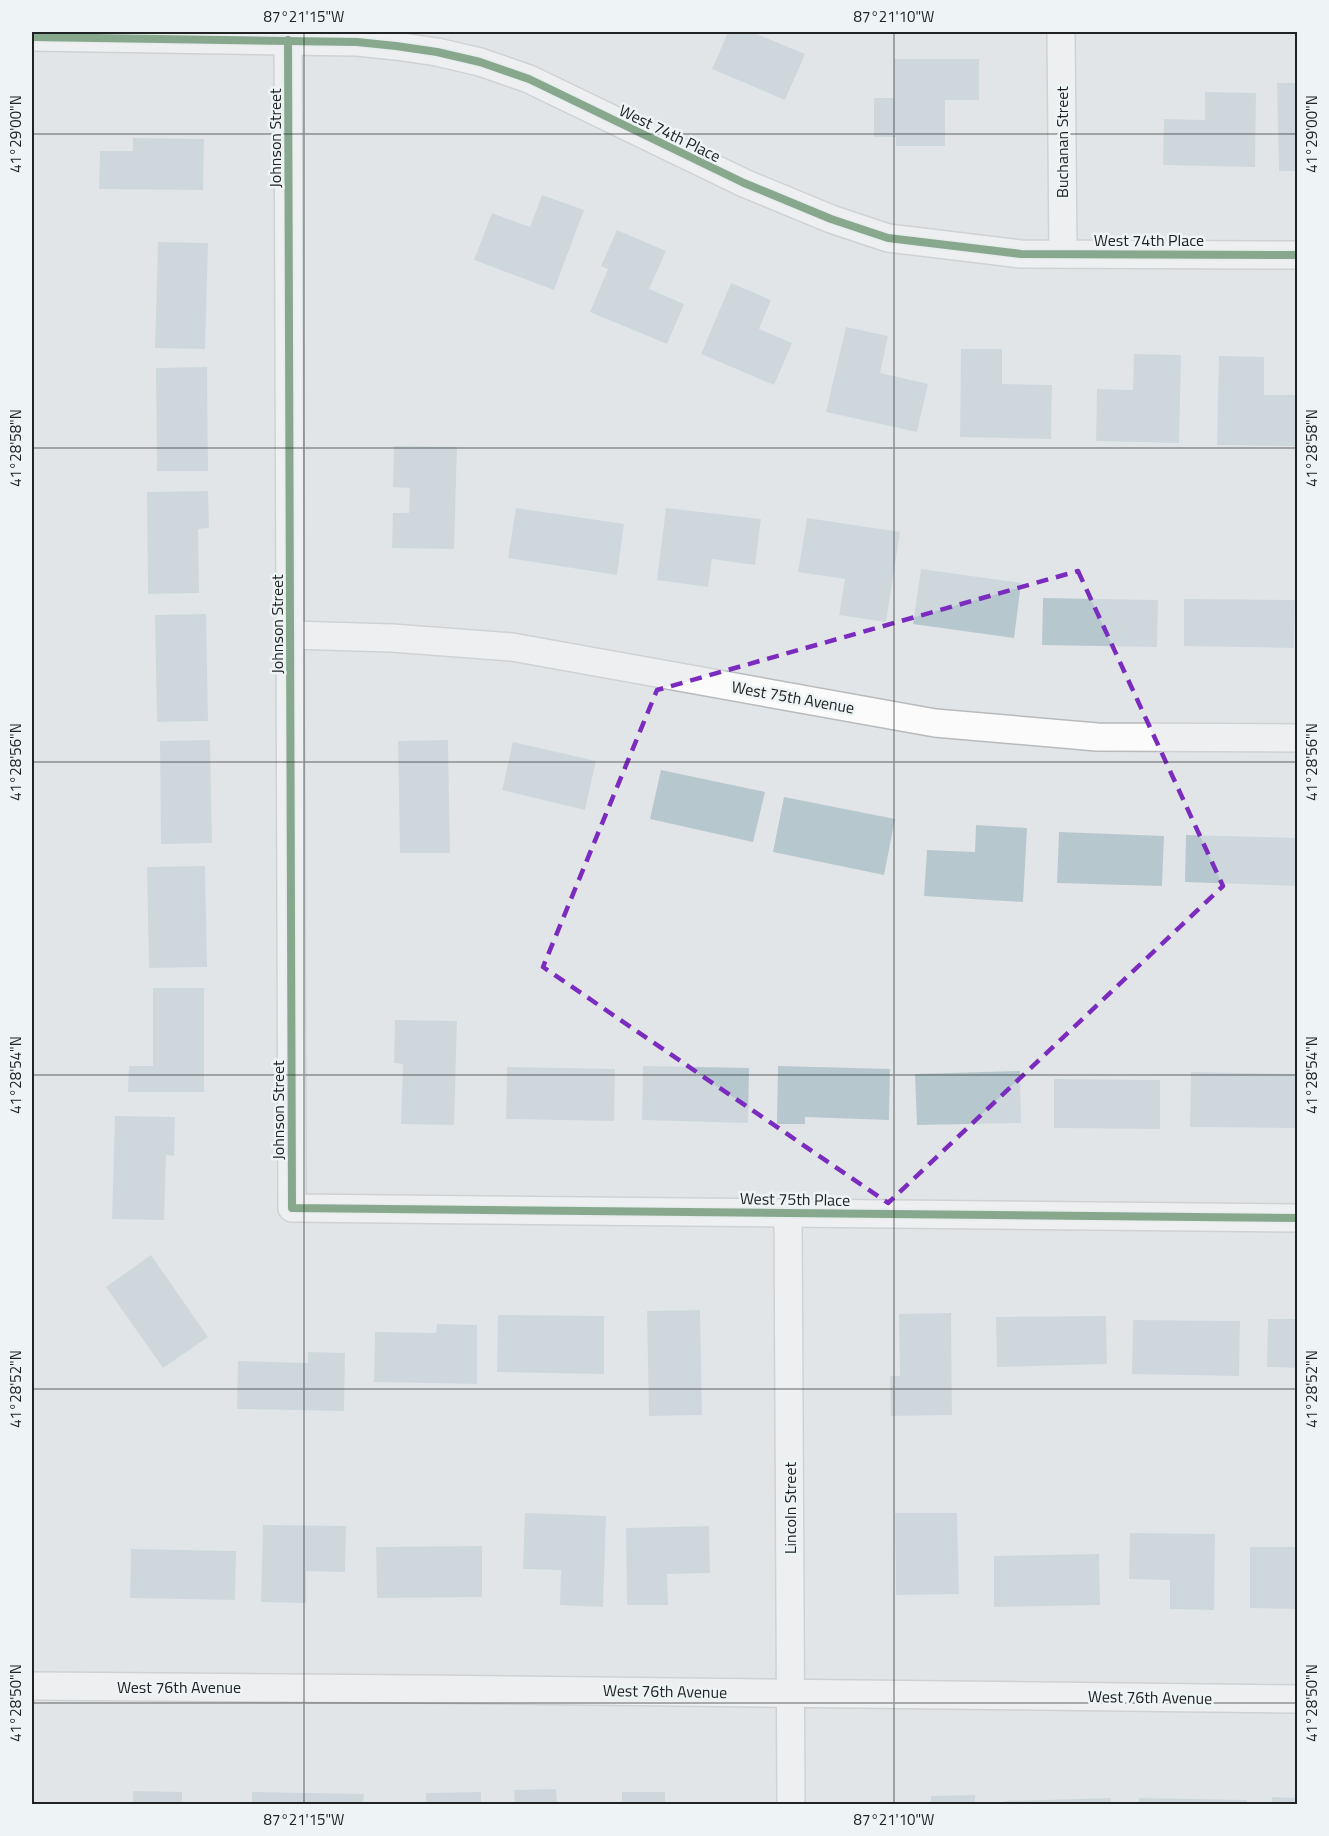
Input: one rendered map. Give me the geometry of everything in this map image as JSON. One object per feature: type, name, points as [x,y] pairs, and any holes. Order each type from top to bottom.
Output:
[{"type":"street","name":"Buchanan Street","points":[[1061,32],[1063,253]]},
{"type":"street","name":"West 74th Place","points":[[32,37],[288,40],[396,45],[480,62],[529,79],[744,183],[831,219],[888,238],[1021,254],[1298,255]]},
{"type":"street","name":"Johnson Street","points":[[288,40],[292,1208]]},
{"type":"street","name":"West 75th Avenue","points":[[291,635],[392,638],[512,647],[935,723],[1097,737],[1298,738]]},
{"type":"street","name":"West 75th Place","points":[[292,1208],[1298,1218]]},
{"type":"street","name":"Lincoln Street","points":[[788,1212],[791,1804]]},
{"type":"street","name":"West 76th Avenue","points":[[32,1686],[487,1688],[791,1694],[1298,1699]]},
{"type":"highlighted area","points":[[1078,571],[1223,886],[888,1203],[543,967],[657,690]]},
{"type":"building","points":[[728,32],[752,32],[805,54],[785,100],[712,69]]},
{"type":"building","points":[[894,59],[979,59],[979,100],[945,100],[945,146],[896,146],[896,137],[874,137],[874,98],[894,98]]},
{"type":"building","points":[[1277,83],[1298,83],[1298,171],[1279,171]]},
{"type":"building","points":[[1205,92],[1256,93],[1255,167],[1163,165],[1164,119],[1205,120]]},
{"type":"building","points":[[133,138],[204,139],[203,190],[99,189],[100,151],[133,151]]},
{"type":"building","points":[[542,195],[584,210],[554,290],[474,260],[492,213],[530,227]]},
{"type":"building","points":[[617,230],[666,251],[649,289],[684,304],[667,344],[590,312],[608,269],[601,266]]},
{"type":"building","points":[[158,242],[208,243],[205,349],[155,348]]},
{"type":"building","points":[[731,283],[771,300],[759,329],[792,343],[774,385],[701,354]]},
{"type":"building","points":[[846,327],[888,336],[880,373],[928,384],[917,432],[826,412]]},
{"type":"building","points":[[961,349],[1002,349],[1002,384],[1052,385],[1051,439],[960,437]]},
{"type":"building","points":[[1134,354],[1181,355],[1179,443],[1096,441],[1097,389],[1133,390]]},
{"type":"building","points":[[1219,356],[1264,357],[1264,395],[1298,395],[1297,446],[1217,445]]},
{"type":"building","points":[[207,367],[208,471],[157,471],[156,368]]},
{"type":"building","points":[[394,446],[457,447],[454,549],[392,548],[393,513],[409,513],[410,488],[393,487]]},
{"type":"building","points":[[208,491],[209,528],[198,529],[199,593],[148,594],[147,492]]},
{"type":"building","points":[[516,508],[624,524],[617,575],[508,558]]},
{"type":"building","points":[[666,508],[761,519],[755,565],[712,559],[708,587],[657,580]]},
{"type":"building","points":[[807,518],[900,532],[886,622],[839,615],[845,579],[798,572]]},
{"type":"building","points":[[921,569],[1021,583],[1014,638],[913,624]]},
{"type":"building","points":[[1043,598],[1158,600],[1157,647],[1042,645]]},
{"type":"building","points":[[1184,599],[1295,600],[1294,648],[1184,646]]},
{"type":"building","points":[[206,614],[208,721],[157,722],[155,615]]},
{"type":"building","points":[[210,740],[212,843],[161,844],[160,741]]},
{"type":"building","points":[[448,740],[450,853],[400,853],[398,741]]},
{"type":"building","points":[[513,742],[596,761],[585,810],[502,790]]},
{"type":"building","points":[[661,770],[765,792],[753,842],[650,819]]},
{"type":"building","points":[[784,797],[895,819],[884,875],[773,852]]},
{"type":"building","points":[[976,825],[1027,828],[1023,902],[924,896],[927,850],[975,852]]},
{"type":"building","points":[[1059,832],[1164,836],[1162,886],[1057,883]]},
{"type":"building","points":[[1186,835],[1298,838],[1298,886],[1185,882]]},
{"type":"building","points":[[205,866],[207,967],[149,968],[147,867]]},
{"type":"building","points":[[153,988],[204,988],[204,1092],[128,1092],[129,1066],[153,1066]]},
{"type":"building","points":[[395,1020],[457,1021],[454,1125],[401,1124],[403,1064],[394,1063]]},
{"type":"building","points":[[643,1066],[749,1068],[748,1123],[642,1120]]},
{"type":"building","points":[[778,1066],[890,1069],[889,1120],[805,1117],[805,1124],[777,1124]]},
{"type":"building","points":[[507,1067],[615,1069],[614,1121],[506,1119]]},
{"type":"building","points":[[1020,1071],[1021,1123],[917,1125],[915,1074]]},
{"type":"building","points":[[1191,1072],[1296,1074],[1295,1128],[1190,1127]]},
{"type":"building","points":[[1054,1079],[1160,1080],[1160,1129],[1054,1128]]},
{"type":"building","points":[[115,1116],[175,1117],[174,1156],[166,1155],[164,1220],[112,1219]]},
{"type":"building","points":[[151,1255],[208,1337],[163,1368],[106,1287]]},
{"type":"building","points":[[700,1310],[702,1415],[649,1416],[647,1311]]},
{"type":"building","points":[[951,1313],[952,1415],[891,1416],[890,1376],[900,1376],[899,1314]]},
{"type":"building","points":[[498,1315],[604,1316],[604,1374],[497,1372]]},
{"type":"building","points":[[1106,1316],[1107,1364],[997,1367],[996,1317]]},
{"type":"building","points":[[1268,1319],[1298,1319],[1298,1368],[1267,1367]]},
{"type":"building","points":[[1133,1320],[1240,1321],[1239,1376],[1132,1374]]},
{"type":"building","points":[[437,1324],[477,1325],[477,1384],[374,1382],[375,1332],[436,1333]]},
{"type":"building","points":[[308,1352],[345,1353],[344,1411],[237,1409],[238,1361],[308,1363]]},
{"type":"building","points":[[525,1513],[606,1516],[603,1607],[560,1605],[561,1570],[523,1569]]},
{"type":"building","points":[[895,1513],[957,1513],[959,1594],[896,1595]]},
{"type":"building","points":[[263,1525],[346,1526],[345,1572],[306,1571],[306,1603],[261,1602]]},
{"type":"building","points":[[709,1526],[710,1573],[667,1574],[668,1605],[627,1605],[626,1528]]},
{"type":"building","points":[[1130,1533],[1215,1534],[1214,1610],[1170,1609],[1170,1580],[1129,1579]]},
{"type":"building","points":[[482,1546],[482,1597],[377,1598],[376,1547]]},
{"type":"building","points":[[1250,1547],[1298,1547],[1298,1609],[1250,1608]]},
{"type":"building","points":[[131,1549],[236,1551],[235,1600],[130,1598]]},
{"type":"building","points":[[1099,1554],[1100,1605],[994,1607],[994,1556]]},
{"type":"building","points":[[556,1789],[557,1804],[515,1804],[514,1790]]},
{"type":"building","points":[[133,1791],[182,1792],[182,1804],[133,1804]]},
{"type":"building","points":[[252,1792],[364,1794],[363,1804],[252,1804]]},
{"type":"building","points":[[481,1792],[481,1804],[426,1804],[426,1793]]},
{"type":"building","points":[[622,1792],[665,1792],[665,1804],[622,1804]]},
{"type":"building","points":[[975,1795],[975,1804],[931,1804],[931,1796]]},
{"type":"building","points":[[1272,1797],[1298,1798],[1298,1804],[1272,1804]]},
{"type":"building","points":[[1111,1798],[1111,1804],[1004,1804],[1004,1801]]},
{"type":"building","points":[[1139,1798],[1247,1800],[1247,1804],[1139,1804]]},
{"type":"cycle path","points":[[32,37],[357,42],[437,52],[480,62],[529,79],[744,183],[831,219],[888,238],[1021,254],[1298,255]]},
{"type":"cycle path","points":[[288,40],[292,1208],[1298,1218]]}]
